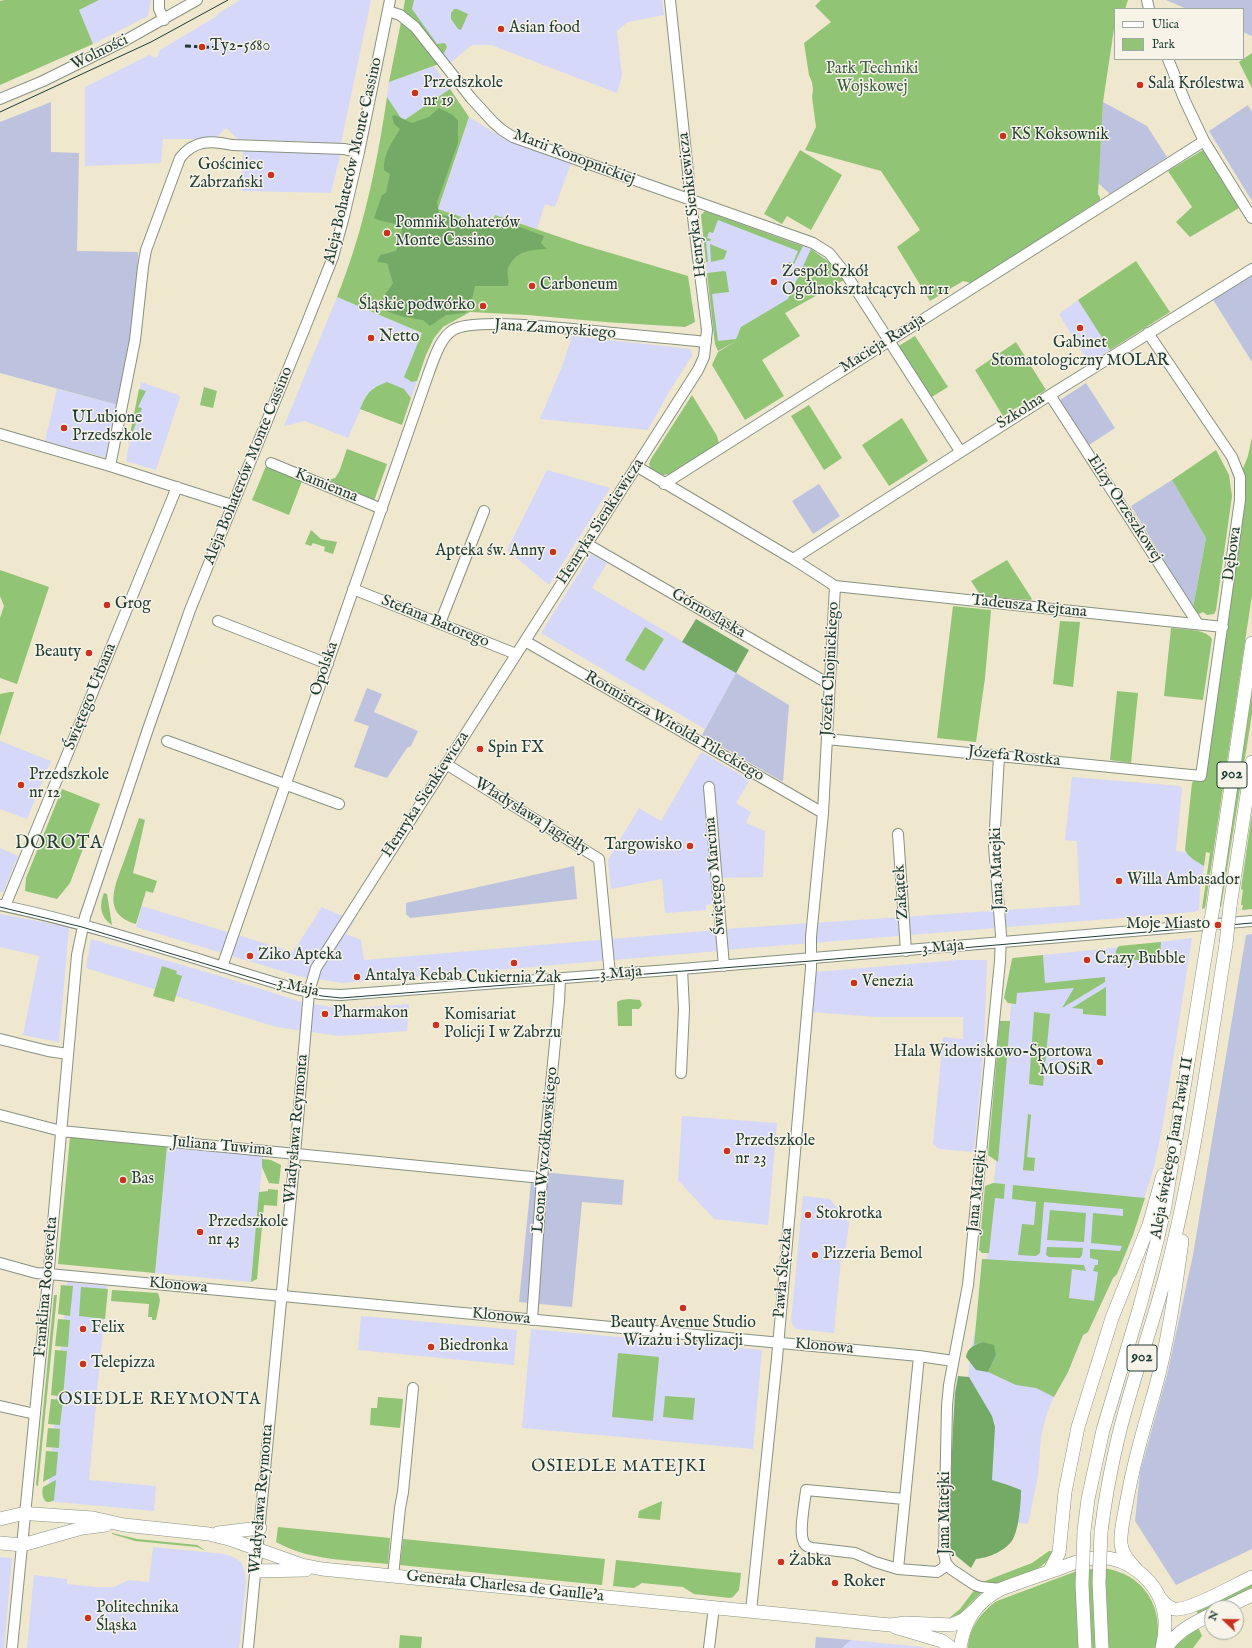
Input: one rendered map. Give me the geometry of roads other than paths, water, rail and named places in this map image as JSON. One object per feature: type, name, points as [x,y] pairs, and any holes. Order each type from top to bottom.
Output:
[{"type":"main road","name":"Aleja świętego Jana Pawła II","points":[[1085,1648],[1082,1584],[1084,1531],[1088,1500],[1102,1430],[1140,1306],[1158,1241],[1165,1206],[1213,908],[1252,643]]},
{"type":"main road","name":"Aleja świętego Jana Pawła II","points":[[1102,1648],[1098,1582],[1101,1532],[1105,1502],[1113,1459],[1126,1407],[1162,1289],[1180,1219],[1195,1140],[1226,944],[1230,906],[1252,762]]},
{"type":"main road","points":[[1049,1572],[1059,1553],[1065,1492],[1078,1427],[1112,1318],[1149,1225],[1181,1108]]},
{"type":"main road","points":[[1195,1140],[1170,1321],[1154,1393],[1143,1426],[1132,1470],[1121,1540],[1123,1551],[1129,1562],[1151,1584],[1167,1606],[1173,1609],[1186,1608],[1252,1577]]},
{"type":"main road","name":"Generała Charlesa de Gaulle'a","points":[[0,1519],[25,1513],[93,1518],[124,1525],[209,1534],[229,1539],[298,1564],[322,1569],[890,1625],[905,1623],[952,1625],[963,1620],[995,1592]]},
{"type":"main road","name":"Generała Charlesa de Gaulle'a","points":[[0,1543],[22,1545],[82,1528],[124,1525]]},
{"type":"main road","points":[[209,1534],[260,1528]]},
{"type":"main road","points":[[995,1592],[1083,1560],[1093,1558],[1114,1559],[1136,1569]]},
{"type":"main road","points":[[256,1571],[322,1569]]},
{"type":"main road","points":[[1242,1600],[1252,1595]]},
{"type":"main road","points":[[1160,1598],[1165,1619],[1162,1648]]},
{"type":"main road","points":[[960,1648],[966,1624],[972,1612]]},
{"type":"main road","points":[[1166,1648],[1175,1636],[1204,1618]]},
{"type":"main road","name":"Generała Charlesa de Gaulle'a","points":[[890,1625],[905,1631],[942,1641],[951,1648]]},
{"type":"street","points":[[159,0],[159,8],[164,20]]},
{"type":"street","name":"Wolności","points":[[0,99],[56,74],[164,20],[197,0]]},
{"type":"street","name":"Aleja Bohaterów Monte Cassino","points":[[83,925],[130,780],[184,625],[329,268],[344,216],[359,152],[390,0]]},
{"type":"street","name":"Henryka Sienkiewicza","points":[[309,992],[316,968],[698,370],[704,357],[706,342],[704,309],[670,0]]},
{"type":"street","name":"Marii Konopnickiej","points":[[388,12],[400,15],[415,26],[471,98],[502,130],[514,137],[813,243],[829,253],[846,274],[960,452]]},
{"type":"street","points":[[1168,60],[1185,101],[1204,141],[1252,218]]},
{"type":"street","name":"Macieja Rataja","points":[[664,484],[1204,141]]},
{"type":"street","points":[[110,466],[135,340],[146,250],[180,158],[183,154],[194,145],[219,142],[232,145],[344,149],[359,152]]},
{"type":"street","name":"Szkolna","points":[[793,559],[1050,394],[1252,269]]},
{"type":"street","name":"Jana Zamoyskiego","points":[[429,372],[444,340],[452,330],[466,326],[527,325],[706,342]]},
{"type":"street","name":"Dębowa","points":[[1148,333],[1232,458],[1240,477],[1240,500],[1201,776]]},
{"type":"street","name":"Opolska","points":[[222,967],[429,372]]},
{"type":"street","name":"Elizy Orzeszkowej","points":[[1050,394],[1198,624]]},
{"type":"street","points":[[0,434],[110,466],[232,505]]},
{"type":"street","name":"Kamienna","points":[[271,463],[382,509]]},
{"type":"street","name":"Józefa Chojnickiego","points":[[636,466],[664,484],[793,559],[835,586],[823,813],[811,937],[811,959]]},
{"type":"street","name":"Świętego Urbana","points":[[3,906],[177,487]]},
{"type":"street","points":[[440,623],[484,510]]},
{"type":"street","name":"Górnośląska","points":[[587,544],[829,684]]},
{"type":"street","name":"Tadeusza Rejtana","points":[[835,586],[1223,627]]},
{"type":"street","name":"Stefana Batorego","points":[[353,589],[516,654]]},
{"type":"street","points":[[218,621],[328,664]]},
{"type":"street","name":"Rotmistrza Witolda Pileckiego","points":[[524,641],[823,813]]},
{"type":"street","name":"Józefa Rostka","points":[[827,739],[1201,776]]},
{"type":"street","points":[[167,741],[340,804]]},
{"type":"street","name":"Jana Matejki","points":[[995,1592],[975,1585],[951,1569],[946,1563],[944,1547],[947,1406],[953,1361],[965,1308],[968,1286],[1001,943],[994,846],[999,756]]},
{"type":"street","name":"Władysława Jagiełły","points":[[446,764],[599,859],[610,975]]},
{"type":"street","name":"Świętego Marcina","points":[[709,787],[724,966]]},
{"type":"street","name":"Zakątek","points":[[898,834],[906,951]]},
{"type":"street","name":"3 Maja","points":[[3,906],[83,925],[309,992],[336,995],[371,994],[811,959],[1252,921]]},
{"type":"street","name":"Franklina Roosevelta","points":[[12,1648],[49,1274],[68,1054],[78,955],[83,925]]},
{"type":"street","name":"Pawła Ślęczka","points":[[751,1611],[779,1343],[811,959]]},
{"type":"street","points":[[682,969],[684,1009],[682,1073]]},
{"type":"street","name":"Leona Wyczółkowskiego","points":[[532,1320],[542,1178],[560,979]]},
{"type":"street","name":"Władysława Reymonta","points":[[248,1648],[309,992]]},
{"type":"street","points":[[0,1039],[48,1051],[68,1054]]},
{"type":"street","name":"Juliana Tuwima","points":[[0,1115],[61,1131],[542,1178]]},
{"type":"street","name":"Klonowa","points":[[0,1263],[36,1273],[919,1356],[953,1361]]},
{"type":"street","points":[[898,1569],[919,1356]]},
{"type":"street","points":[[393,1576],[400,1508],[404,1492],[413,1388]]},
{"type":"street","points":[[0,1406],[35,1414]]},
{"type":"street","points":[[904,1499],[806,1490],[802,1533],[803,1541],[806,1546],[812,1548],[855,1553],[875,1562],[898,1569],[937,1572],[943,1568],[946,1563]]},
{"type":"street","points":[[709,1648],[714,1607]]},
{"type":"tram line","points":[[0,112],[151,42],[228,0]]},
{"type":"tram line","points":[[0,907],[82,927],[296,991],[341,998],[811,961],[1252,923]]},
{"type":"railway","points":[[185,46],[220,48]]},
{"type":"place","name":"Asian food","points":[[501,29]]},
{"type":"place","name":"Ty2-5680","points":[[202,47]]},
{"type":"place","name":"Sala Królestwa","points":[[1140,85]]},
{"type":"place","name":"Przedszkole nr 19","points":[[415,93]]},
{"type":"place","name":"KS Koksownik","points":[[1003,136]]},
{"type":"place","name":"Gościniec Zabrzański","points":[[271,175]]},
{"type":"place","name":"Pomnik bohaterów Monte Cassino","points":[[387,233]]},
{"type":"place","name":"Zespół Szkół Ogólnokształcących nr 11","points":[[774,282]]},
{"type":"place","name":"Carboneum","points":[[532,286]]},
{"type":"place","name":"Śląskie podwórko","points":[[483,306]]},
{"type":"place","name":"Gabinet Stomatologiczny MOLAR","points":[[1080,328]]},
{"type":"place","name":"Netto","points":[[371,338]]},
{"type":"place","name":"ULubione Przedszkole","points":[[64,428]]},
{"type":"place","name":"Apteka św. Anny","points":[[553,552]]},
{"type":"place","name":"Grog","points":[[107,605]]},
{"type":"place","name":"Beauty","points":[[89,653]]},
{"type":"place","name":"Spin FX","points":[[480,749]]},
{"type":"place","name":"Przedszkole nr 12","points":[[21,785]]},
{"type":"place","name":"Targowisko","points":[[690,846]]},
{"type":"place","name":"Willa Ambasador","points":[[1119,881]]},
{"type":"place","name":"Moje Miasto","points":[[1218,925]]},
{"type":"place","name":"Ziko Apteka","points":[[250,956]]},
{"type":"place","name":"Crazy Bubble","points":[[1087,960]]},
{"type":"place","name":"Cukiernia Żak","points":[[514,963]]},
{"type":"place","name":"Antalya Kebab","points":[[357,977]]},
{"type":"place","name":"Venezia","points":[[854,983]]},
{"type":"place","name":"Pharmakon","points":[[325,1014]]},
{"type":"place","name":"Komisariat Policji I w Zabrzu","points":[[436,1025]]},
{"type":"place","name":"Hala Widowiskowo-Sportowa MOSiR","points":[[1100,1062]]},
{"type":"place","name":"Przedszkole nr 23","points":[[727,1151]]},
{"type":"place","name":"Bas","points":[[123,1180]]},
{"type":"place","name":"Stokrotka","points":[[808,1215]]},
{"type":"place","name":"Przedszkole nr 43","points":[[200,1232]]},
{"type":"place","name":"Pizzeria Bemol","points":[[815,1255]]},
{"type":"place","name":"Beauty Avenue Studio Wizażu i Stylizacji","points":[[683,1308]]},
{"type":"place","name":"Felix","points":[[83,1329]]},
{"type":"place","name":"Biedronka","points":[[431,1347]]},
{"type":"place","name":"Telepizza","points":[[83,1364]]},
{"type":"place","name":"Żabka","points":[[781,1562]]},
{"type":"place","name":"Roker","points":[[835,1583]]},
{"type":"place","name":"Politechnika Śląska","points":[[88,1618]]},
{"type":"district","name":"DOROTA","points":[[59,844]]},
{"type":"district","name":"OSIEDLE REYMONTA","points":[[160,1401]]},
{"type":"district","name":"OSIEDLE MATEJKI","points":[[619,1468]]},
{"type":"park label","name":"Park Techniki Wojskowej","points":[[872,79]]}]
